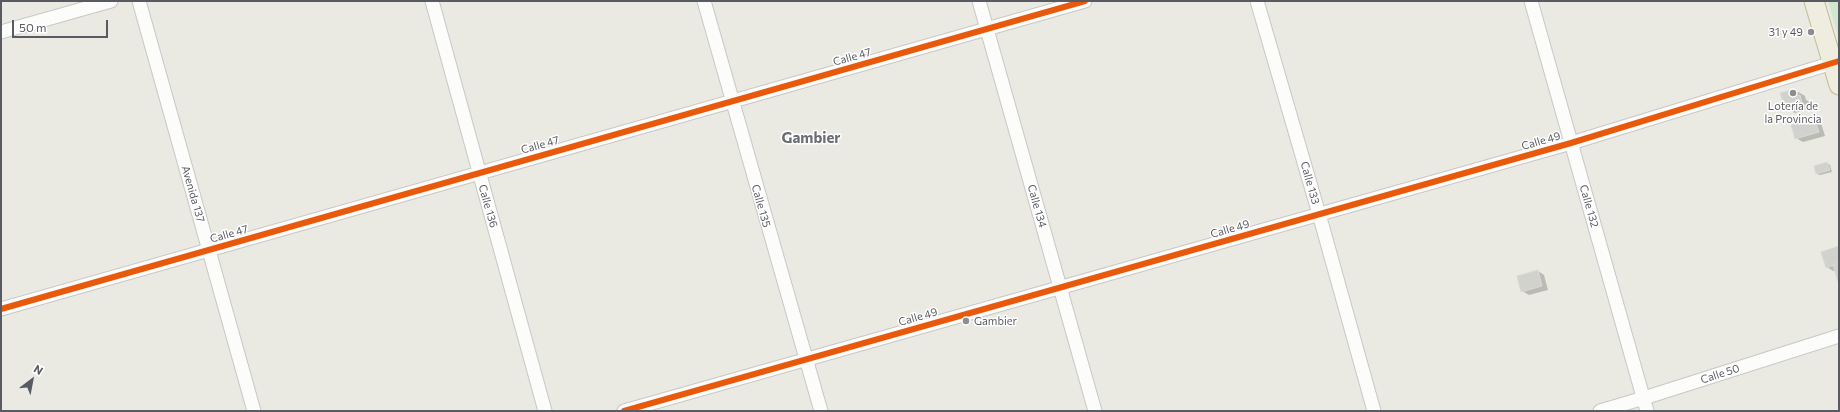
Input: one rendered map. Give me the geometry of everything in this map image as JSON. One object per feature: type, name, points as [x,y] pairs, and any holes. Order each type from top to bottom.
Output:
[{"type":"highway","points":[[1814,1],[1836,62],[1839,85]]},
{"type":"street","points":[[1,32],[111,1]]},
{"type":"street","name":"Avenida 137","points":[[139,1],[254,411]]},
{"type":"street","name":"Calle 136","points":[[432,1],[545,411]]},
{"type":"street","name":"Calle 135","points":[[704,1],[820,411]]},
{"type":"street","name":"Calle 134","points":[[979,1],[1095,411]]},
{"type":"street","name":"Calle 47","points":[[1,309],[1085,1]]},
{"type":"street","name":"Calle 133","points":[[1257,1],[1374,411]]},
{"type":"street","name":"Calle 132","points":[[1531,1],[1646,405]]},
{"type":"street","name":"Calle 49","points":[[624,411],[1571,143],[1836,62]]},
{"type":"street","name":"Calle 50","points":[[1600,411],[1646,405],[1839,336]]},
{"type":"green space","points":[[1828,1],[1839,1],[1839,40]]},
{"type":"building","points":[[1795,89],[1797,96],[1800,95],[1802,103],[1785,108],[1780,93]]},
{"type":"building","points":[[1814,118],[1819,132],[1795,139],[1791,125]]},
{"type":"building","points":[[1827,162],[1830,170],[1816,174],[1814,166]]},
{"type":"building","points":[[1839,246],[1839,263],[1826,268],[1821,252]]},
{"type":"building","points":[[1839,263],[1839,282],[1838,282],[1833,265]]},
{"type":"building","points":[[1538,270],[1542,286],[1521,292],[1517,276]]},
{"type":"cycle path","points":[[1,309],[1085,1]]},
{"type":"cycle path","points":[[624,411],[1571,143],[1839,61]]},
{"type":"place","name":"31 y 49","points":[[1811,32]]},
{"type":"place","name":"Lotería de la Provincia","points":[[1793,93]]},
{"type":"place","name":"Gambier","points":[[966,321]]},
{"type":"district","name":"Gambier","points":[[811,138]]}]
